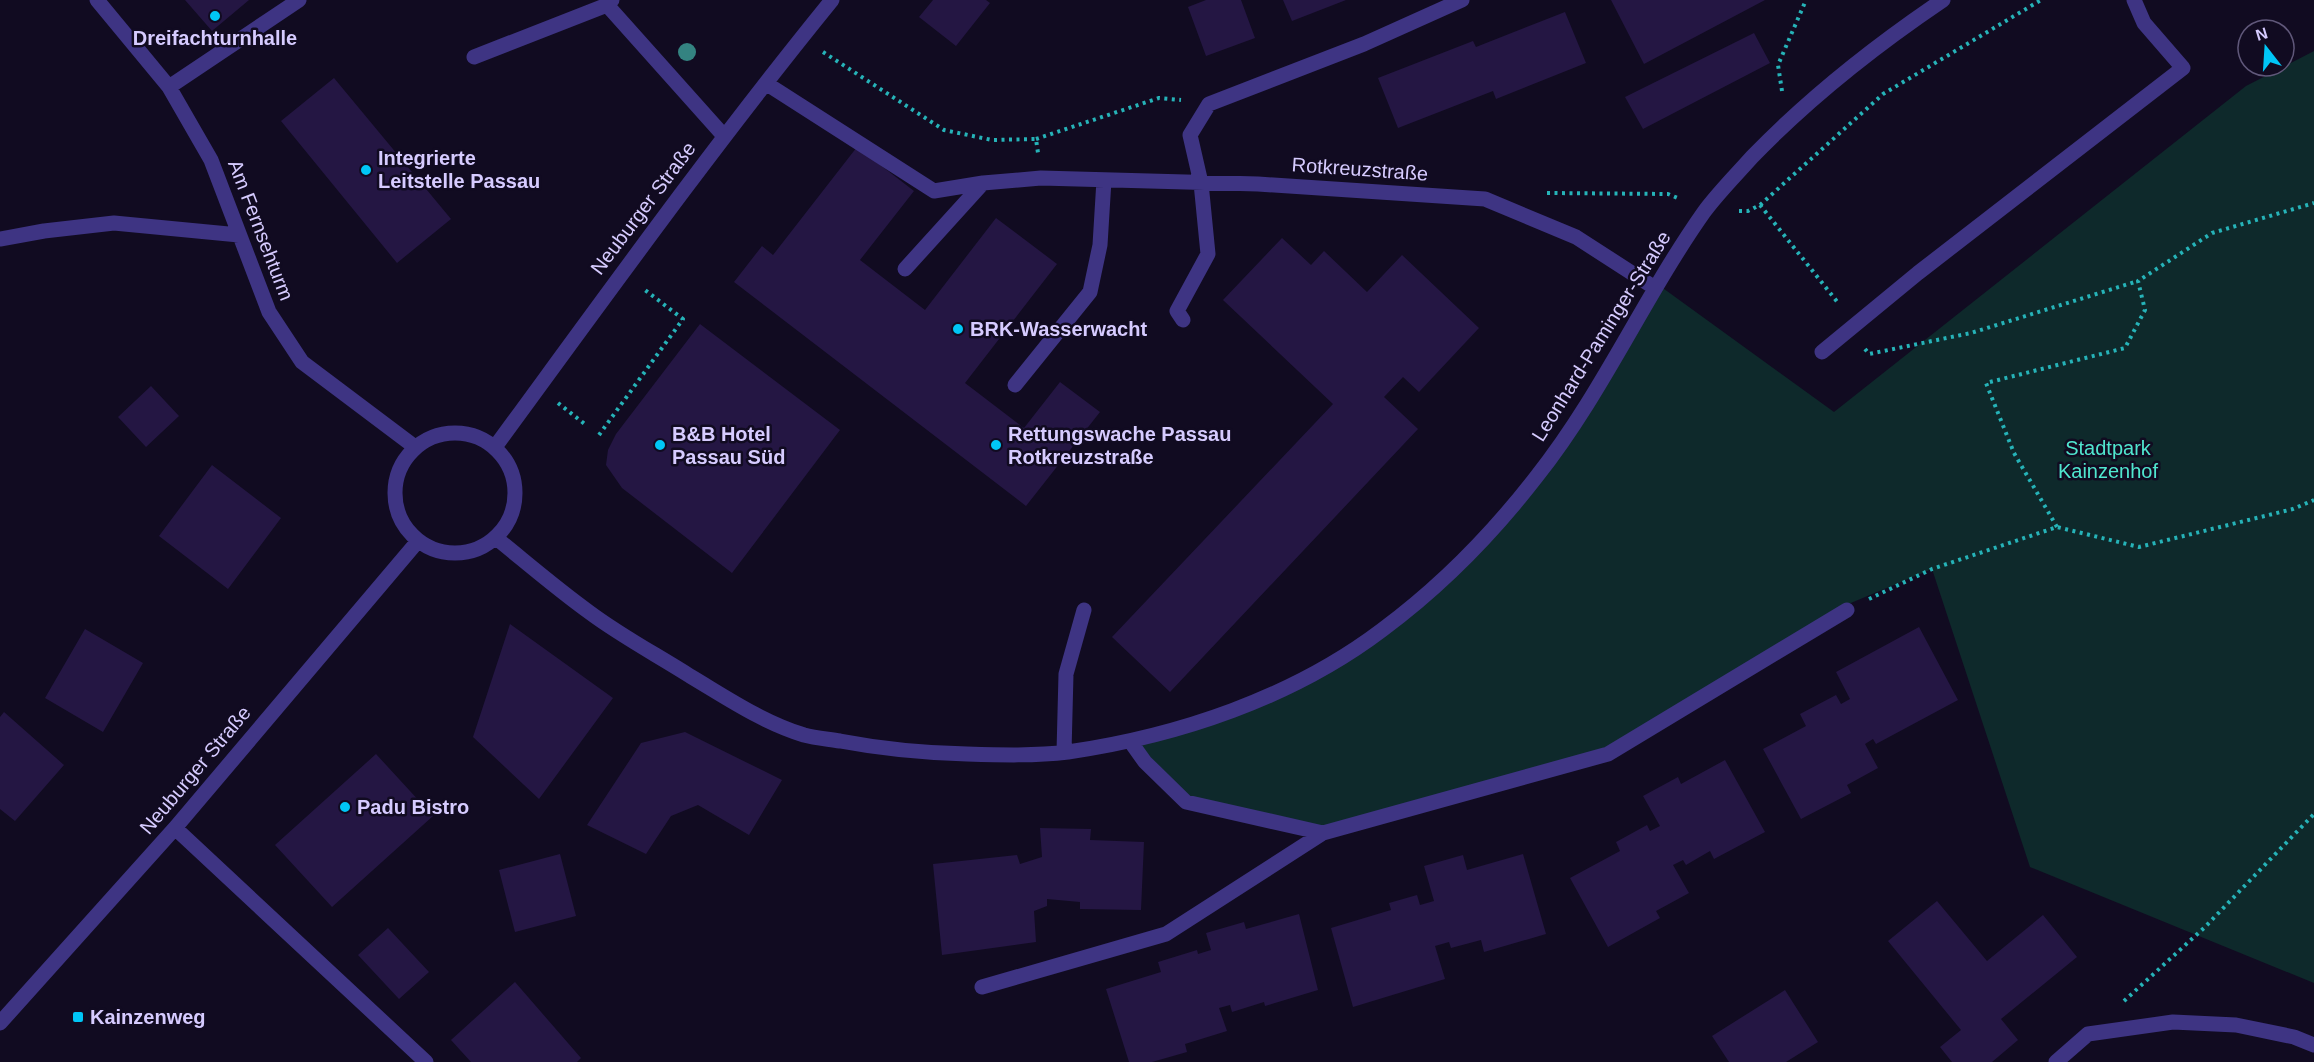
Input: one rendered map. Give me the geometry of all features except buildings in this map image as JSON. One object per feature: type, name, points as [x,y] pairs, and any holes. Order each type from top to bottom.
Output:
[{"type":"street","name":"Am Fernsehturm","points":[[97,0],[170,87],[211,160],[269,312],[302,362],[416,447]]},
{"type":"street","points":[[170,87],[299,0]]},
{"type":"street","points":[[1183,320],[1177,311],[1208,254],[1201,183],[1190,135],[1209,104],[1364,44],[1462,0]]},
{"type":"street","name":"Leonhard-Paminger-Straße","points":[[495,538],[593,615],[746,711],[806,736],[883,749],[945,754],[1009,755],[1064,752],[1130,741],[1200,722],[1253,702],[1311,675],[1378,633],[1429,592],[1488,533],[1537,476],[1583,412],[1655,288],[1706,209],[1787,121],[1861,61],[1943,0]]},
{"type":"street","points":[[1822,351],[1918,273],[2183,68],[2144,23],[2134,0]]},
{"type":"street","points":[[474,57],[610,2],[724,136]]},
{"type":"street","name":"Neuburger Straße","points":[[495,447],[621,272],[724,136],[767,84],[827,2]]},
{"type":"street","name":"Rotkreuzstraße","points":[[767,84],[934,191],[983,183],[1041,178],[1342,188],[1485,199],[1575,237],[1655,288]]},
{"type":"street","points":[[1015,385],[1090,292],[1100,245],[1104,180]]},
{"type":"street","points":[[905,269],[983,183]]},
{"type":"street","points":[[0,239],[44,231],[114,223],[239,234]]},
{"type":"street","points":[[447,433],[464,433],[480,437],[495,447],[508,462],[515,482],[515,503],[509,522],[495,538],[478,550],[457,554],[436,551],[418,541],[405,528],[394,495],[397,477],[404,461],[416,447],[430,438],[447,433]]},
{"type":"street","name":"Neuburger Straße","points":[[0,1023],[175,828],[418,541]]},
{"type":"street","points":[[1064,752],[1066,674],[1084,610]]},
{"type":"street","points":[[982,987],[1166,934],[1323,833],[1608,754],[1847,610]]},
{"type":"street","points":[[1130,741],[1145,762],[1186,802],[1323,833]]},
{"type":"street","points":[[175,828],[426,1062]]},
{"type":"street","points":[[2056,1062],[2088,1034],[2173,1022],[2236,1025],[2294,1038],[2314,1045]]},
{"type":"path","points":[[1787,121],[1778,65],[1806,0]]},
{"type":"path","points":[[1544,194],[1668,194],[1706,209],[1748,211],[1760,205],[1883,94],[2041,0]]},
{"type":"path","points":[[801,38],[944,130],[992,140],[1036,139],[1159,98],[1209,104]]},
{"type":"path","points":[[1036,139],[1041,178]]},
{"type":"path","points":[[1760,205],[1869,354],[1971,333],[2138,281],[2212,233],[2314,203]]},
{"type":"path","points":[[599,435],[683,319],[621,272]]},
{"type":"path","points":[[2057,527],[2014,453],[1986,383],[2125,348],[2145,310],[2138,281]]},
{"type":"path","points":[[1847,610],[1932,569],[2057,527],[2139,547],[2293,509],[2314,500]]},
{"type":"path","points":[[2121,1004],[2205,927],[2314,814]]},
{"type":"green space","name":"Stadtpark Kainzenhof","points":[[2314,51],[2314,983],[2030,867],[1932,569],[1846,605],[1605,750],[1324,832],[1191,800],[1130,742],[1290,686],[1430,594],[1554,453],[1660,286],[1834,412],[2246,86],[2262,78],[2296,78],[2296,60]]},
{"type":"place","name":"Dreifachturnhalle","points":[[215,16]]},
{"type":"place","name":"Integrierte Leitstelle Passau","points":[[366,170]]},
{"type":"place","name":"BRK-Wasserwacht","points":[[958,329]]},
{"type":"place","name":"B&B Hotel Passau Süd","points":[[660,445]]},
{"type":"place","name":"Rettungswache Passau Rotkreuzstraße","points":[[996,445]]},
{"type":"place","name":"Padu Bistro","points":[[345,807]]},
{"type":"place","name":"Kainzenweg","points":[[78,1017]]}]
